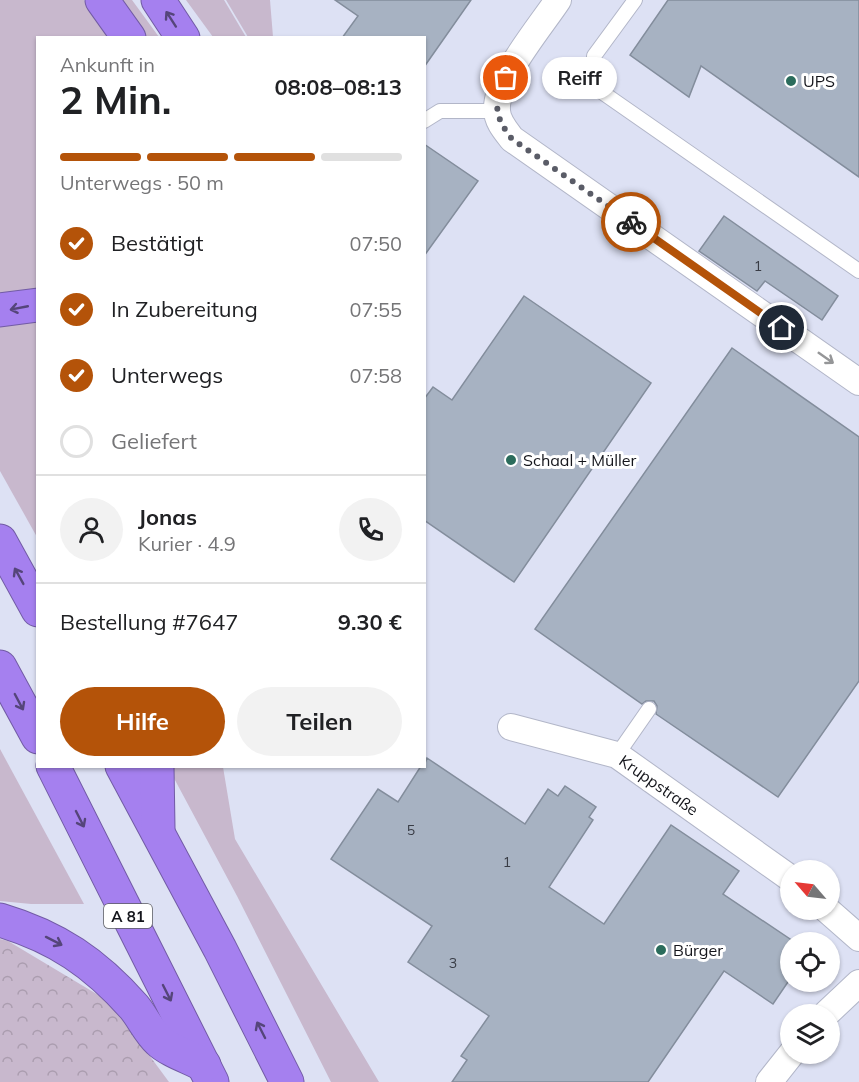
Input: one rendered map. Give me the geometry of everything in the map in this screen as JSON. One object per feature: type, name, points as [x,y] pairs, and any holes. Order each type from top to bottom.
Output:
[{"type":"highway","points":[[102,0],[128,36]]},
{"type":"highway","points":[[158,0],[182,36]]},
{"type":"highway","points":[[0,310],[36,305]]},
{"type":"highway","points":[[0,541],[36,606]]},
{"type":"highway","points":[[0,667],[36,733]]},
{"type":"highway","name":"A 81","points":[[54,768],[208,1073]]},
{"type":"highway","points":[[123,768],[220,949],[287,1082]]},
{"type":"highway","points":[[158,768],[158,831]]},
{"type":"highway","name":"A 81","points":[[0,920],[29,928],[72,950],[106,978],[135,1009],[159,1042],[208,1073]]},
{"type":"street","points":[[558,0],[498,93],[496,111],[501,125],[512,139],[859,382]]},
{"type":"street","name":"Kruppstraße","points":[[511,727],[616,754],[780,872]]},
{"type":"street","points":[[839,920],[859,938]]},
{"type":"street","points":[[837,1004],[859,983]]},
{"type":"street","points":[[769,1082],[783,1064]]},
{"type":"lane","points":[[635,0],[594,56],[596,88],[859,271]]},
{"type":"lane","points":[[426,120],[440,111],[496,111]]},
{"type":"lane","points":[[616,754],[648,709]]},
{"type":"green space","points":[[0,0],[84,0],[112,36],[36,36],[36,292],[0,299]]},
{"type":"green space","points":[[120,0],[132,0],[158,36],[144,36]]},
{"type":"green space","points":[[186,0],[224,0],[245,36],[212,36]]},
{"type":"green space","points":[[226,0],[270,0],[273,36],[247,36]]},
{"type":"green space","points":[[36,319],[36,535],[0,471],[0,325]]},
{"type":"green space","points":[[0,749],[84,904],[31,904],[0,901]]},
{"type":"green space","points":[[169,768],[223,768],[235,839],[379,1082],[331,1082],[237,896]]},
{"type":"green space","points":[[0,939],[8,941],[110,1002],[169,1082],[0,1082]]},
{"type":"building","points":[[335,0],[471,0],[426,64],[426,36],[343,36],[358,16]]},
{"type":"building","name":"UPS","points":[[668,0],[859,0],[859,177],[701,66],[689,97],[630,55]]},
{"type":"building","points":[[426,145],[478,181],[426,253]]},
{"type":"building","points":[[724,216],[838,296],[822,320],[765,281],[757,291],[699,251]]},
{"type":"building","name":"Schaal + Müller","points":[[524,296],[651,383],[514,582],[426,521],[426,396],[433,387],[452,400]]},
{"type":"building","points":[[732,348],[859,437],[859,681],[778,797],[656,714],[657,706],[654,701],[646,701],[642,704],[535,629]]},
{"type":"building","points":[[427,758],[525,824],[548,789],[558,796],[565,786],[596,807],[589,817],[593,820],[549,887],[604,924],[671,825],[739,871],[723,894],[780,932],[781,992],[773,1004],[724,971],[648,1082],[452,1082],[467,1060],[461,1056],[489,1016],[408,962],[432,926],[331,859],[378,789],[398,802],[420,768],[426,768]]},
{"type":"way so far","points":[[506,78],[498,93],[496,111],[501,125],[512,139],[631,222]]},
{"type":"place","name":"Reiff","points":[[506,78]]},
{"type":"place","name":"UPS","points":[[791,81]]},
{"type":"place","name":"Schaal + Müller","points":[[511,460]]},
{"type":"place","name":"Bürger","points":[[661,950]]},
{"type":"route","points":[[631,222],[782,328]]}]
